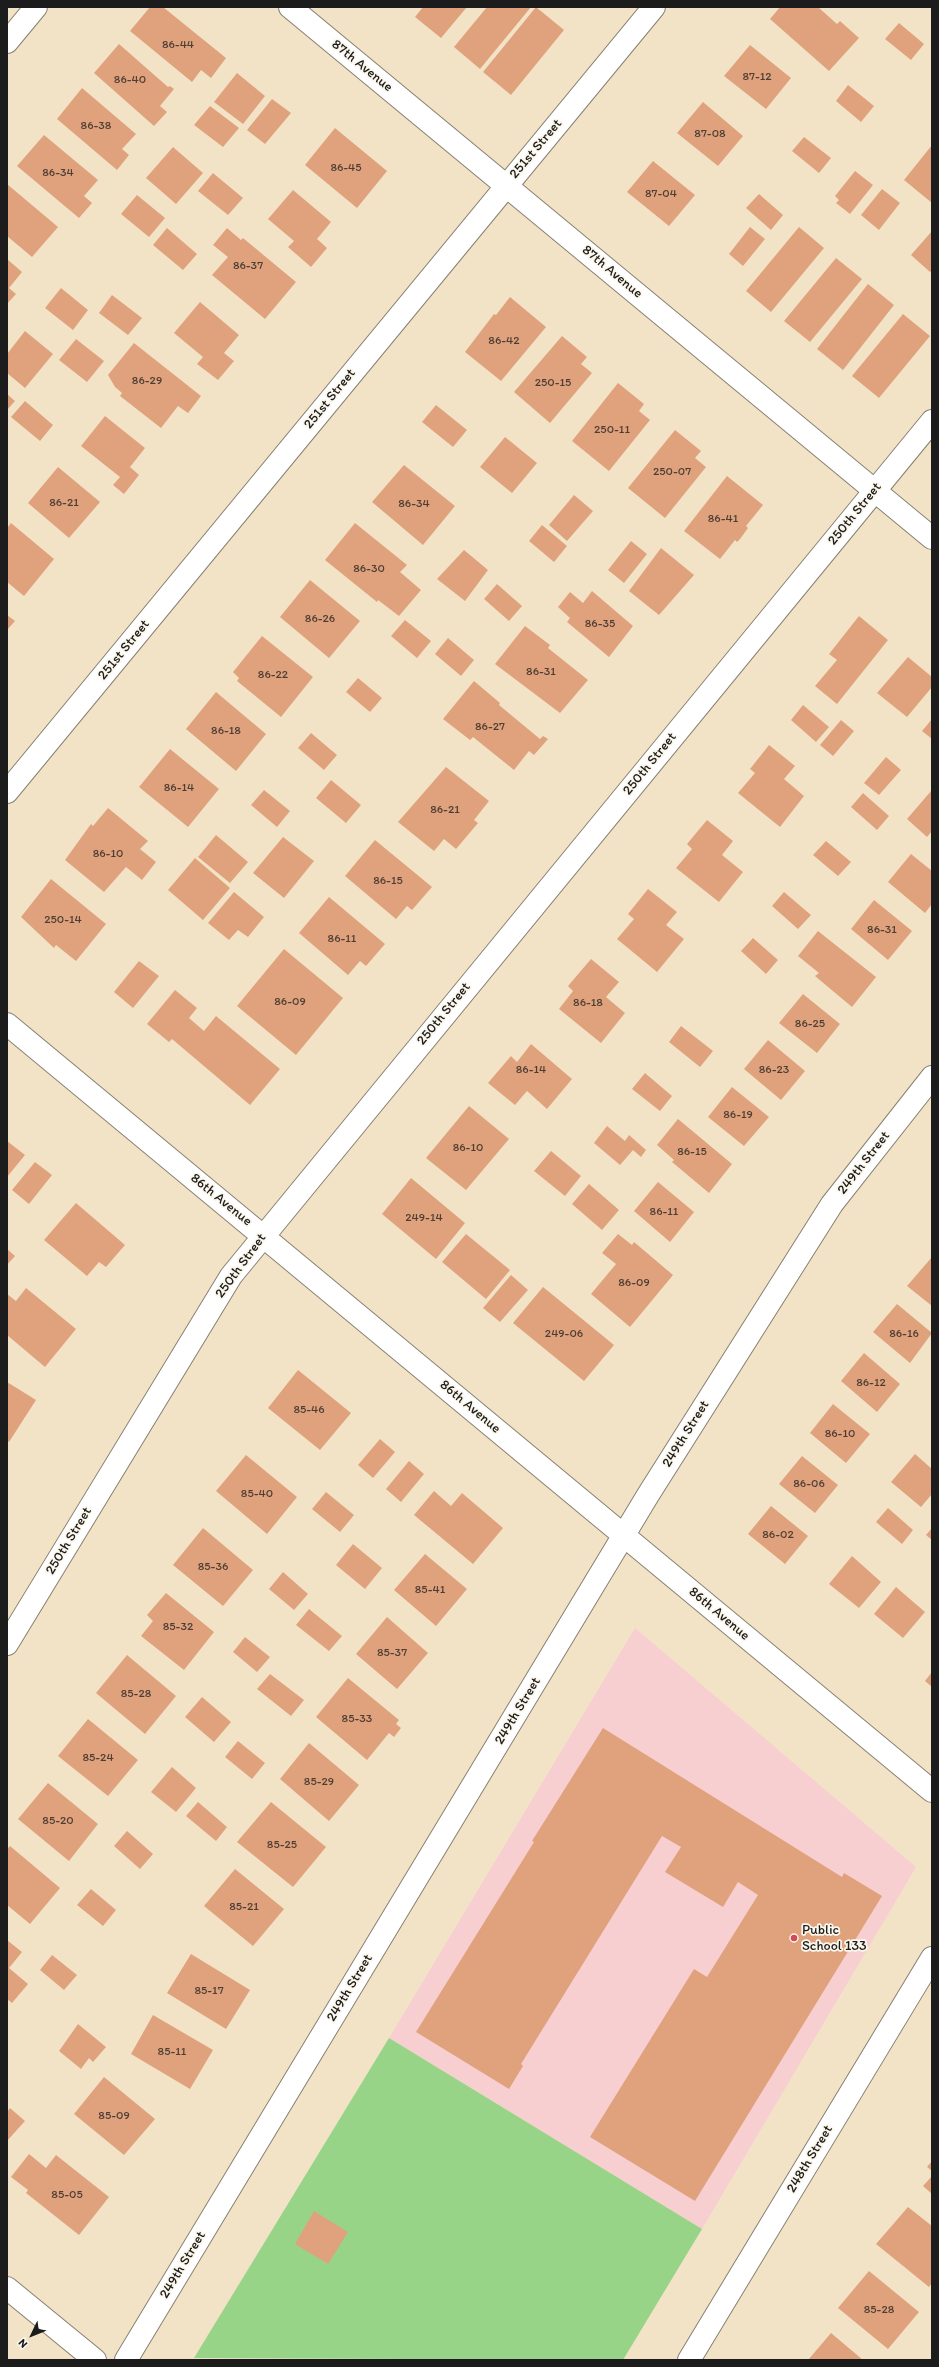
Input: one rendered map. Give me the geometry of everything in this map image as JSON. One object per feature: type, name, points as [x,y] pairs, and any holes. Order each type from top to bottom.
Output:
[{"type":"street","points":[[7,42],[36,7]]},
{"type":"street","name":"87th Avenue","points":[[290,7],[932,538]]},
{"type":"street","name":"251st Street","points":[[7,792],[654,7]]},
{"type":"street","name":"250th Street","points":[[7,1644],[231,1276],[263,1235],[932,421]]},
{"type":"street","name":"86th Avenue","points":[[7,1024],[932,1791]]},
{"type":"street","name":"249th Street","points":[[126,2360],[623,1535],[832,1204],[932,1076]]},
{"type":"street","name":"248th Street","points":[[689,2360],[932,1958]]},
{"type":"street","points":[[7,2288],[95,2360]]},
{"type":"shaded area","points":[[635,1628],[916,1867],[702,2229],[389,2038]]},
{"type":"green space","points":[[389,2038],[702,2229],[623,2360],[194,2358]]},
{"type":"building","points":[[150,7],[163,7],[226,58],[211,78],[201,70],[192,82],[130,31]]},
{"type":"building","points":[[423,7],[467,7],[441,38],[415,17]]},
{"type":"building","points":[[487,7],[531,7],[480,69],[454,47]]},
{"type":"building","points":[[536,7],[564,30],[511,95],[483,72]]},
{"type":"building","points":[[780,7],[818,7],[837,24],[840,21],[859,38],[829,71],[770,19]]},
{"type":"building","points":[[899,23],[924,44],[911,60],[885,39]]},
{"type":"building","points":[[119,44],[168,87],[170,86],[174,89],[160,106],[167,112],[154,126],[94,73]]},
{"type":"building","points":[[750,45],[791,78],[766,109],[724,76]]},
{"type":"building","points":[[237,73],[265,96],[243,124],[214,102]]},
{"type":"building","points":[[848,85],[874,106],[861,122],[836,101]]},
{"type":"building","points":[[82,88],[136,134],[122,149],[129,155],[117,170],[57,119]]},
{"type":"building","points":[[272,99],[291,113],[265,144],[247,130]]},
{"type":"building","points":[[703,102],[743,136],[718,166],[677,133]]},
{"type":"building","points":[[210,106],[239,128],[223,147],[194,125]]},
{"type":"building","points":[[335,128],[387,171],[357,208],[305,165]]},
{"type":"building","points":[[44,135],[98,180],[84,196],[92,203],[79,218],[17,166]]},
{"type":"building","points":[[804,137],[831,158],[819,173],[792,151]]},
{"type":"building","points":[[932,145],[932,203],[904,180]]},
{"type":"building","points":[[173,147],[203,173],[176,204],[146,178]]},
{"type":"building","points":[[653,161],[695,195],[669,226],[627,192]]},
{"type":"building","points":[[855,171],[873,185],[850,214],[836,203],[839,200],[835,196]]},
{"type":"building","points":[[213,173],[243,198],[228,215],[198,191]]},
{"type":"building","points":[[7,184],[58,227],[32,257],[7,236]]},
{"type":"building","points":[[882,189],[900,203],[879,230],[861,215]]},
{"type":"building","points":[[293,190],[331,222],[317,239],[327,248],[311,267],[288,247],[294,241],[268,219]]},
{"type":"building","points":[[759,194],[783,215],[771,230],[746,208]]},
{"type":"building","points":[[137,195],[165,218],[149,237],[121,214]]},
{"type":"building","points":[[750,227],[765,239],[743,266],[729,254]]},
{"type":"building","points":[[799,227],[824,248],[771,312],[746,291]]},
{"type":"building","points":[[167,228],[197,254],[183,270],[153,245]]},
{"type":"building","points":[[227,228],[241,240],[243,238],[296,282],[265,319],[212,275],[228,257],[213,245]]},
{"type":"building","points":[[932,231],[932,270],[930,272],[911,255]]},
{"type":"building","points":[[836,258],[862,279],[810,342],[784,321]]},
{"type":"building","points":[[7,259],[22,272],[9,288],[16,294],[7,304]]},
{"type":"building","points":[[868,284],[894,305],[843,370],[817,349]]},
{"type":"building","points":[[61,288],[88,310],[73,330],[45,308]]},
{"type":"building","points":[[112,295],[142,318],[128,335],[99,313]]},
{"type":"building","points":[[510,297],[546,327],[501,381],[465,352],[494,314],[496,315]]},
{"type":"building","points":[[200,302],[239,335],[224,353],[234,361],[218,380],[197,364],[203,357],[174,333]]},
{"type":"building","points":[[903,314],[930,336],[879,398],[852,376]]},
{"type":"building","points":[[25,331],[53,354],[25,388],[7,373],[7,354]]},
{"type":"building","points":[[562,336],[587,357],[581,364],[592,373],[550,423],[514,392]]},
{"type":"building","points":[[76,339],[104,361],[87,382],[59,360]]},
{"type":"building","points":[[134,343],[201,396],[188,413],[178,406],[161,428],[120,396],[122,393],[115,387],[108,375]]},
{"type":"building","points":[[618,383],[644,404],[639,411],[650,420],[609,471],[572,441]]},
{"type":"building","points":[[7,394],[15,401],[7,410]]},
{"type":"building","points":[[25,401],[53,425],[40,441],[11,417]]},
{"type":"building","points":[[436,405],[467,430],[453,447],[422,422]]},
{"type":"building","points":[[105,416],[145,448],[130,467],[139,475],[124,494],[113,485],[120,477],[81,446]]},
{"type":"building","points":[[675,430],[701,451],[695,458],[706,467],[665,518],[628,488]]},
{"type":"building","points":[[505,437],[537,463],[512,493],[480,467]]},
{"type":"building","points":[[404,465],[455,506],[423,545],[372,502]]},
{"type":"building","points":[[58,467],[100,502],[69,538],[28,503]]},
{"type":"building","points":[[727,476],[763,505],[746,526],[748,528],[740,539],[737,542],[735,540],[720,559],[684,531]]},
{"type":"building","points":[[574,495],[593,511],[567,541],[549,525]]},
{"type":"building","points":[[11,523],[54,559],[24,596],[7,582],[7,528]]},
{"type":"building","points":[[355,523],[407,565],[400,572],[421,590],[399,616],[378,600],[377,602],[325,560]]},
{"type":"building","points":[[542,525],[567,546],[554,562],[529,541]]},
{"type":"building","points":[[631,541],[647,554],[624,583],[608,570]]},
{"type":"building","points":[[661,548],[694,575],[659,615],[629,591]]},
{"type":"building","points":[[464,550],[488,570],[465,601],[437,579]]},
{"type":"building","points":[[310,580],[360,621],[329,658],[280,617]]},
{"type":"building","points":[[497,584],[522,606],[509,621],[484,599]]},
{"type":"building","points":[[592,591],[633,626],[609,657],[567,622],[570,618],[558,607],[570,592],[583,603]]},
{"type":"building","points":[[7,615],[15,621],[7,630]]},
{"type":"building","points":[[859,616],[888,640],[837,704],[815,686],[837,660],[829,654]]},
{"type":"building","points":[[405,620],[431,641],[417,658],[391,636]]},
{"type":"building","points":[[525,626],[550,645],[548,648],[588,680],[560,713],[495,664]]},
{"type":"building","points":[[262,636],[313,677],[281,717],[237,681],[239,678],[233,672]]},
{"type":"building","points":[[448,638],[474,660],[461,676],[435,654]]},
{"type":"building","points":[[908,657],[932,677],[932,687],[907,717],[877,693]]},
{"type":"building","points":[[358,678],[382,698],[370,712],[346,692]]},
{"type":"building","points":[[474,681],[500,703],[499,705],[540,739],[543,736],[548,739],[534,755],[529,751],[514,770],[473,737],[470,740],[443,719]]},
{"type":"building","points":[[216,692],[266,734],[236,771],[186,729]]},
{"type":"building","points":[[803,705],[829,727],[816,742],[791,720]]},
{"type":"building","points":[[932,719],[932,739],[922,731]]},
{"type":"building","points":[[841,720],[854,731],[833,756],[820,745]]},
{"type":"building","points":[[311,733],[337,755],[324,770],[298,748]]},
{"type":"building","points":[[769,745],[795,766],[784,779],[804,796],[780,827],[738,793],[755,773],[750,769]]},
{"type":"building","points":[[170,749],[219,789],[188,827],[139,787]]},
{"type":"building","points":[[886,757],[901,770],[879,795],[864,783]]},
{"type":"building","points":[[446,767],[489,801],[474,820],[478,823],[456,849],[444,839],[434,851],[398,822]]},
{"type":"building","points":[[331,780],[361,805],[346,823],[316,798]]},
{"type":"building","points":[[264,790],[290,811],[277,827],[251,805]]},
{"type":"building","points":[[931,791],[932,831],[927,837],[907,819]]},
{"type":"building","points":[[863,793],[889,816],[877,830],[851,807]]},
{"type":"building","points":[[108,808],[148,841],[140,849],[156,862],[142,880],[126,867],[104,892],[65,860],[91,824],[93,826]]},
{"type":"building","points":[[707,820],[733,841],[722,855],[743,872],[719,902],[676,868],[692,849],[687,844]]},
{"type":"building","points":[[216,835],[248,862],[230,883],[198,857]]},
{"type":"building","points":[[283,837],[314,861],[284,898],[253,873]]},
{"type":"building","points":[[375,840],[432,887],[412,910],[407,906],[396,919],[345,876]]},
{"type":"building","points":[[826,841],[851,862],[838,876],[813,855]]},
{"type":"building","points":[[911,854],[932,871],[932,904],[925,913],[888,882]]},
{"type":"building","points":[[195,858],[230,888],[203,920],[168,890]]},
{"type":"building","points":[[51,879],[106,924],[76,961],[56,945],[54,948],[21,917]]},
{"type":"building","points":[[648,889],[677,912],[666,925],[684,939],[657,972],[617,939],[634,919],[628,914]]},
{"type":"building","points":[[234,892],[264,917],[248,937],[238,930],[229,940],[208,923]]},
{"type":"building","points":[[784,892],[811,915],[798,929],[772,906]]},
{"type":"building","points":[[329,897],[385,944],[366,966],[360,961],[348,975],[299,933]]},
{"type":"building","points":[[874,900],[912,931],[888,960],[851,929]]},
{"type":"building","points":[[818,931],[876,977],[852,1007],[815,976],[819,973],[798,956]]},
{"type":"building","points":[[753,938],[778,960],[766,974],[741,951]]},
{"type":"building","points":[[284,949],[343,998],[296,1055],[237,1006]]},
{"type":"building","points":[[591,959],[619,982],[606,997],[625,1013],[601,1043],[559,1009],[573,991],[568,986]]},
{"type":"building","points":[[139,961],[159,976],[133,1008],[114,992]]},
{"type":"building","points":[[175,990],[197,1008],[189,1018],[204,1031],[216,1016],[280,1069],[250,1105],[172,1039],[169,1042],[147,1024]]},
{"type":"building","points":[[803,994],[840,1024],[817,1053],[779,1023]]},
{"type":"building","points":[[681,1026],[713,1051],[700,1067],[669,1042]]},
{"type":"building","points":[[768,1040],[805,1071],[781,1100],[744,1069]]},
{"type":"building","points":[[531,1044],[572,1079],[547,1109],[527,1091],[515,1105],[488,1083],[511,1056],[517,1062]]},
{"type":"building","points":[[645,1073],[672,1096],[660,1111],[632,1089]]},
{"type":"building","points":[[732,1087],[769,1117],[744,1146],[708,1117]]},
{"type":"building","points":[[469,1106],[509,1139],[466,1190],[426,1158]]},
{"type":"building","points":[[678,1119],[732,1164],[709,1193],[672,1162],[674,1160],[657,1145]]},
{"type":"building","points":[[607,1126],[625,1141],[629,1135],[646,1150],[641,1157],[633,1150],[620,1165],[594,1143]]},
{"type":"building","points":[[7,1141],[25,1155],[7,1177]]},
{"type":"building","points":[[551,1151],[581,1176],[565,1196],[534,1171]]},
{"type":"building","points":[[35,1162],[52,1175],[29,1204],[12,1190]]},
{"type":"building","points":[[411,1178],[465,1223],[436,1259],[382,1214]]},
{"type":"building","points":[[658,1182],[694,1212],[670,1242],[634,1211]]},
{"type":"building","points":[[589,1184],[619,1210],[602,1230],[572,1204]]},
{"type":"building","points":[[76,1203],[125,1245],[106,1267],[99,1262],[87,1276],[44,1240]]},
{"type":"building","points":[[466,1234],[510,1270],[486,1299],[442,1262]]},
{"type":"building","points":[[618,1234],[632,1245],[634,1242],[673,1275],[630,1327],[591,1294],[616,1264],[602,1253]]},
{"type":"building","points":[[7,1249],[15,1256],[7,1265]]},
{"type":"building","points":[[932,1257],[932,1306],[907,1286]]},
{"type":"building","points":[[511,1275],[528,1290],[500,1322],[483,1308]]},
{"type":"building","points":[[543,1287],[614,1345],[584,1381],[513,1323]]},
{"type":"building","points":[[26,1288],[76,1329],[45,1367],[7,1335],[7,1294],[16,1301]]},
{"type":"building","points":[[897,1304],[932,1333],[910,1363],[873,1332]]},
{"type":"building","points":[[864,1353],[900,1384],[877,1412],[841,1381]]},
{"type":"building","points":[[298,1370],[351,1413],[320,1450],[268,1408]]},
{"type":"building","points":[[7,1382],[36,1400],[9,1442],[7,1441]]},
{"type":"building","points":[[833,1404],[870,1434],[846,1463],[810,1433]]},
{"type":"building","points":[[380,1439],[395,1452],[373,1478],[358,1465]]},
{"type":"building","points":[[915,1454],[932,1469],[932,1494],[921,1507],[891,1482]]},
{"type":"building","points":[[246,1455],[297,1497],[267,1534],[216,1491]]},
{"type":"building","points":[[802,1456],[838,1485],[815,1513],[779,1484]]},
{"type":"building","points":[[409,1461],[424,1474],[401,1502],[386,1489]]},
{"type":"building","points":[[434,1491],[451,1506],[462,1493],[503,1528],[473,1564],[414,1515]]},
{"type":"building","points":[[326,1492],[354,1515],[340,1532],[312,1509]]},
{"type":"building","points":[[771,1506],[808,1536],[785,1564],[748,1534]]},
{"type":"building","points":[[888,1508],[913,1530],[902,1544],[876,1522]]},
{"type":"building","points":[[203,1528],[253,1570],[223,1606],[173,1565]]},
{"type":"building","points":[[932,1528],[932,1540],[926,1535]]},
{"type":"building","points":[[353,1544],[382,1568],[365,1589],[336,1565]]},
{"type":"building","points":[[425,1554],[467,1589],[436,1626],[394,1590]]},
{"type":"building","points":[[852,1556],[881,1582],[859,1608],[829,1584]]},
{"type":"building","points":[[283,1572],[308,1594],[294,1610],[269,1589]]},
{"type":"building","points":[[896,1587],[925,1612],[903,1638],[874,1614]]},
{"type":"building","points":[[166,1593],[214,1632],[184,1670],[141,1636],[153,1621],[147,1615]]},
{"type":"building","points":[[309,1609],[342,1636],[329,1651],[296,1625]]},
{"type":"building","points":[[387,1617],[428,1653],[397,1689],[356,1654]]},
{"type":"building","points":[[245,1637],[270,1657],[257,1672],[233,1652]]},
{"type":"building","points":[[127,1655],[176,1696],[145,1734],[96,1693]]},
{"type":"building","points":[[932,1672],[932,1687],[925,1681]]},
{"type":"building","points":[[270,1674],[304,1700],[291,1716],[257,1689]]},
{"type":"building","points":[[348,1678],[399,1720],[396,1724],[401,1728],[394,1737],[389,1733],[367,1760],[316,1717]]},
{"type":"building","points":[[202,1697],[231,1722],[214,1742],[185,1717]]},
{"type":"building","points":[[88,1719],[138,1760],[108,1796],[58,1756]]},
{"type":"building","name":"Public School 133","points":[[603,1728],[842,1877],[844,1873],[882,1896],[695,2201],[590,2137],[694,1969],[707,1977],[758,1895],[738,1882],[723,1907],[665,1872],[681,1847],[662,1836],[521,2064],[523,2066],[509,2089],[416,2032],[534,1842],[532,1841]]},
{"type":"building","points":[[238,1741],[265,1763],[252,1779],[225,1757]]},
{"type":"building","points":[[309,1743],[359,1785],[329,1821],[280,1779]]},
{"type":"building","points":[[172,1767],[196,1788],[176,1812],[151,1792]]},
{"type":"building","points":[[48,1783],[98,1824],[69,1861],[18,1819]]},
{"type":"building","points":[[198,1802],[227,1827],[216,1841],[186,1816]]},
{"type":"building","points":[[271,1802],[326,1847],[293,1887],[237,1842]]},
{"type":"building","points":[[127,1831],[153,1854],[140,1869],[114,1846]]},
{"type":"building","points":[[10,1846],[60,1888],[30,1924],[7,1905],[7,1849]]},
{"type":"building","points":[[235,1869],[284,1909],[253,1946],[204,1906]]},
{"type":"building","points":[[91,1889],[116,1910],[103,1926],[77,1905]]},
{"type":"building","points":[[7,1940],[22,1952],[9,1968],[28,1984],[12,2003],[7,1999]]},
{"type":"building","points":[[191,1954],[250,1990],[226,2029],[167,1993]]},
{"type":"building","points":[[52,1955],[77,1975],[64,1990],[40,1970]]},
{"type":"building","points":[[153,2015],[213,2050],[190,2089],[131,2054]]},
{"type":"building","points":[[78,2024],[106,2047],[93,2062],[89,2058],[81,2069],[59,2051]]},
{"type":"building","points":[[104,2077],[155,2119],[124,2155],[74,2114]]},
{"type":"building","points":[[10,2108],[25,2121],[7,2141],[7,2112]]},
{"type":"building","points":[[29,2154],[46,2168],[56,2155],[109,2197],[79,2235],[26,2193],[28,2190],[11,2177]]},
{"type":"building","points":[[932,2161],[932,2171],[927,2167]]},
{"type":"building","points":[[932,2176],[932,2194],[923,2186]]},
{"type":"building","points":[[908,2207],[932,2226],[932,2283],[929,2287],[876,2244]]},
{"type":"building","points":[[314,2211],[348,2232],[328,2264],[295,2244]]},
{"type":"building","points":[[869,2271],[919,2312],[888,2349],[838,2308]]},
{"type":"building","points":[[831,2333],[863,2360],[808,2360]]},
{"type":"place","name":"Public School 133","points":[[794,1938]]}]
